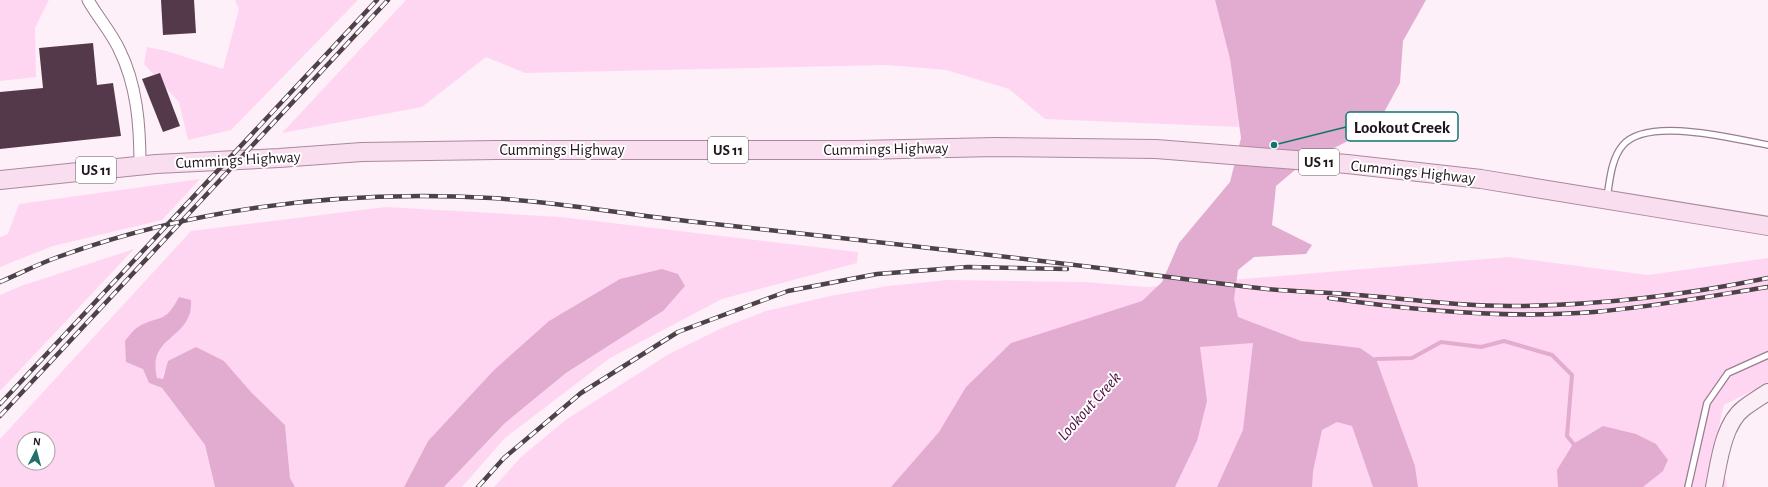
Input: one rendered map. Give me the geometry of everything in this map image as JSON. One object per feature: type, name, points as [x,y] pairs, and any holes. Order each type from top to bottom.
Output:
[{"type":"main road","name":"Cummings Highway","points":[[0,180],[140,165],[271,159],[362,152],[437,150],[859,150],[995,148],[1156,149],[1331,163],[1481,179],[1768,226]]},
{"type":"main road","points":[[1714,487],[1722,444],[1736,417],[1744,408],[1768,392]]},
{"type":"street","points":[[88,0],[119,48],[133,86],[140,132],[140,165]]},
{"type":"lane","points":[[1606,199],[1614,158],[1623,144],[1631,138],[1648,131],[1668,130],[1704,134],[1768,145]]},
{"type":"lane","points":[[1688,487],[1707,403],[1728,374],[1768,355]]},
{"type":"shaded area","points":[[0,0],[49,0],[35,28],[36,77],[0,81]]},
{"type":"shaded area","points":[[235,0],[358,0],[231,130],[188,140],[179,102],[144,64],[147,47],[167,51],[223,69],[239,9]]},
{"type":"shaded area","points":[[406,0],[1215,0],[1230,59],[1239,127],[1045,119],[1009,89],[946,70],[887,65],[525,73],[486,57],[422,107],[282,133]]},
{"type":"shaded area","points":[[200,179],[162,220],[53,246],[0,267],[0,237],[8,234],[19,204]]},
{"type":"shaded area","points":[[386,207],[561,217],[858,252],[857,263],[722,299],[610,358],[505,438],[462,487],[444,487],[505,423],[566,373],[663,311],[493,371],[428,441],[404,487],[295,487],[290,478],[285,425],[251,392],[224,361],[164,372],[163,380],[157,378],[154,367],[158,350],[167,341],[179,297],[167,314],[138,328],[143,369],[149,383],[162,388],[205,445],[215,487],[0,487],[0,439],[191,231]]},
{"type":"shaded area","points":[[134,249],[0,391],[0,295],[21,286]]},
{"type":"shaded area","points":[[1509,257],[1648,275],[1768,258],[1768,383],[1724,405],[1717,434],[1727,487],[494,487],[521,457],[567,419],[669,354],[722,328],[766,311],[830,296],[888,286],[947,280],[1085,282],[1146,287]]},
{"type":"water","points":[[1215,0],[1426,0],[1403,41],[1400,83],[1376,127],[1302,164],[1276,186],[1272,225],[1312,245],[1306,254],[1254,257],[1238,270],[1234,299],[1238,317],[1301,341],[1360,348],[1376,359],[1415,466],[1418,487],[1373,487],[1352,426],[1337,422],[1322,430],[1313,471],[1312,487],[1217,487],[1243,430],[1253,343],[1200,347],[1207,401],[1197,441],[1175,487],[891,487],[939,432],[966,387],[1011,343],[1142,301],[1162,282],[1179,243],[1230,182],[1241,138],[1230,59]]},
{"type":"water","points":[[662,269],[678,274],[685,286],[663,311],[566,373],[505,423],[444,487],[404,487],[428,441],[493,371],[549,321],[620,279]]},
{"type":"water","points":[[179,297],[191,300],[190,313],[186,322],[167,341],[157,355],[155,365],[157,378],[163,379],[168,361],[196,347],[224,361],[251,392],[285,425],[290,478],[295,487],[215,487],[205,445],[162,388],[149,383],[143,369],[126,362],[125,341],[138,327],[161,318],[169,312]]},
{"type":"water","points":[[1603,426],[1636,434],[1656,444],[1668,460],[1663,471],[1643,487],[1558,487],[1557,470],[1573,444]]},
{"type":"building","points":[[161,0],[194,0],[196,33],[163,35]]},
{"type":"building","points":[[93,43],[97,85],[113,83],[121,136],[0,149],[0,92],[43,88],[39,48]]},
{"type":"building","points":[[160,73],[180,126],[163,132],[142,79]]},
{"type":"waterway","points":[[1371,362],[1376,359],[1412,358],[1441,342],[1481,347],[1504,341],[1552,355],[1572,375],[1567,436],[1577,448]]},
{"type":"railway","points":[[0,404],[377,0]]},
{"type":"railway","points":[[0,416],[388,0]]},
{"type":"railway","points":[[0,282],[51,260],[110,240],[217,214],[326,200],[436,196],[543,202],[670,219],[1267,289],[1478,305],[1518,306],[1581,304],[1675,294],[1768,278]]},
{"type":"railway","points":[[478,487],[504,458],[581,393],[678,332],[788,291],[877,274],[968,267],[1067,269]]},
{"type":"railway","points":[[1329,298],[1428,310],[1528,315],[1594,312],[1638,307],[1768,287]]},
{"type":"place","name":"Lookout Creek","points":[[1274,145]]}]
